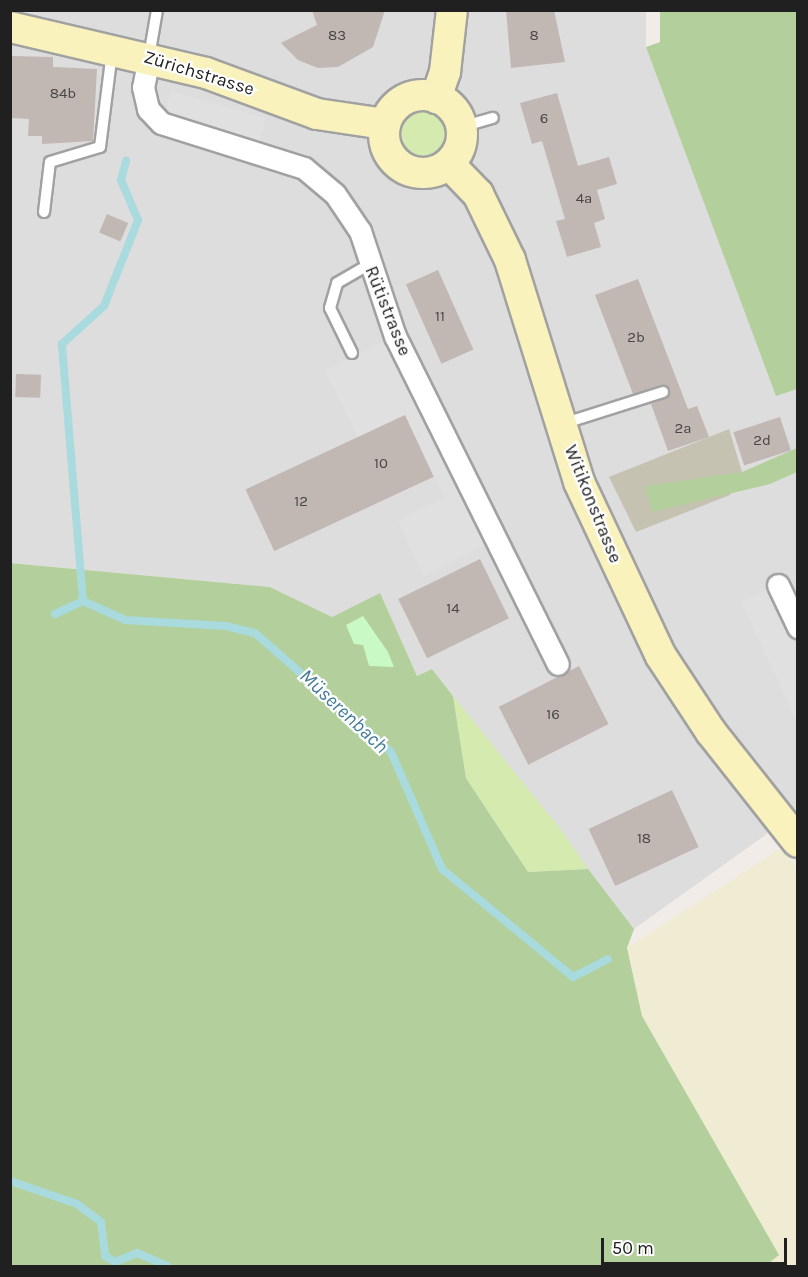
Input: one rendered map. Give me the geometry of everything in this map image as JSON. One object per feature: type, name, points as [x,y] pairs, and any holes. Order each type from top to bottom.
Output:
[{"type":"main road","points":[[436,98],[445,72],[452,10]]},
{"type":"main road","name":"Zürichstrasse","points":[[10,27],[149,57],[240,83],[317,114],[385,124]]},
{"type":"main road","points":[[436,98],[453,109],[461,127],[460,147],[449,164],[426,174],[402,168],[386,149],[385,124],[405,99],[436,98]]},
{"type":"main road","name":"Witikonstrasse","points":[[449,164],[478,194],[510,260],[579,482],[661,656],[711,732],[790,833]]},
{"type":"street","name":"Rütistrasse","points":[[149,57],[143,87],[148,109],[161,123],[304,168],[335,194],[360,231],[368,265],[395,336],[558,663]]},
{"type":"street","points":[[778,585],[798,627]]},
{"type":"lane","points":[[149,57],[157,10]]},
{"type":"lane","points":[[44,212],[50,162],[100,147],[113,49]]},
{"type":"lane","points":[[461,127],[493,118]]},
{"type":"lane","points":[[352,353],[330,308],[337,283],[368,265]]},
{"type":"lane","points":[[561,424],[663,392]]},
{"type":"shaded area","points":[[10,11],[646,11],[646,47],[797,376],[797,842],[782,823],[634,929],[432,669],[417,676],[380,594],[332,617],[270,587],[11,563]]},
{"type":"shaded area","points":[[171,91],[266,118],[257,151],[162,124]]},
{"type":"shaded area","points":[[395,336],[495,540],[424,576],[398,521],[444,497],[405,416],[358,437],[325,371]]},
{"type":"shaded area","points":[[729,429],[742,472],[730,495],[636,532],[609,477]]},
{"type":"shaded area","points":[[778,585],[797,627],[797,721],[741,602]]},
{"type":"shaded area","points":[[781,848],[797,868],[797,1266],[765,1266],[779,1255],[642,1016],[627,948]]},
{"type":"green space","points":[[660,11],[797,11],[797,389],[776,396],[646,47],[660,42]]},
{"type":"green space","points":[[423,111],[439,118],[446,134],[439,150],[423,157],[407,150],[400,134],[407,118]]},
{"type":"green space","points":[[797,448],[797,472],[770,484],[652,512],[645,486],[742,472]]},
{"type":"green space","points":[[10,563],[270,587],[332,617],[380,593],[417,676],[432,669],[453,696],[466,778],[528,872],[588,869],[634,929],[627,948],[642,1016],[779,1255],[765,1266],[11,1266]]},
{"type":"green space","points":[[363,616],[388,652],[394,667],[369,666],[363,645],[354,644],[346,625]]},
{"type":"green space","points":[[453,696],[561,830],[588,869],[528,872],[466,778]]},
{"type":"building","points":[[312,10],[385,10],[373,47],[338,67],[318,68],[298,60],[281,43],[317,25]]},
{"type":"building","points":[[506,10],[554,10],[565,62],[511,68]]},
{"type":"building","points":[[10,56],[53,57],[53,67],[97,69],[93,141],[42,144],[42,136],[28,136],[29,119],[10,118]]},
{"type":"building","points":[[557,93],[578,166],[609,157],[617,184],[597,190],[605,219],[594,223],[601,247],[567,257],[556,221],[565,219],[542,141],[532,144],[520,103]]},
{"type":"building","points":[[107,214],[128,223],[120,241],[99,232]]},
{"type":"building","points":[[438,270],[473,349],[441,364],[406,284]]},
{"type":"building","points":[[638,279],[688,409],[697,406],[709,437],[668,451],[651,404],[668,397],[670,389],[661,385],[633,394],[595,295]]},
{"type":"building","points":[[16,374],[41,375],[40,398],[15,397]]},
{"type":"building","points":[[405,415],[434,477],[274,551],[245,489]]},
{"type":"building","points":[[780,417],[791,450],[744,465],[733,432]]},
{"type":"building","points":[[480,559],[509,618],[427,658],[398,599]]},
{"type":"building","points":[[579,666],[609,724],[528,765],[499,707]]},
{"type":"building","points":[[672,790],[699,847],[615,886],[589,829]]},
{"type":"waterway","points":[[83,601],[62,344],[104,306],[138,220],[121,180],[126,161]]},
{"type":"waterway","name":"Müserenbach","points":[[55,614],[83,601],[125,620],[226,626],[255,633],[391,752],[442,869],[573,977],[608,959]]},
{"type":"waterway","points":[[10,1181],[77,1204],[101,1222],[105,1256],[115,1262],[137,1253],[167,1266]]}]
